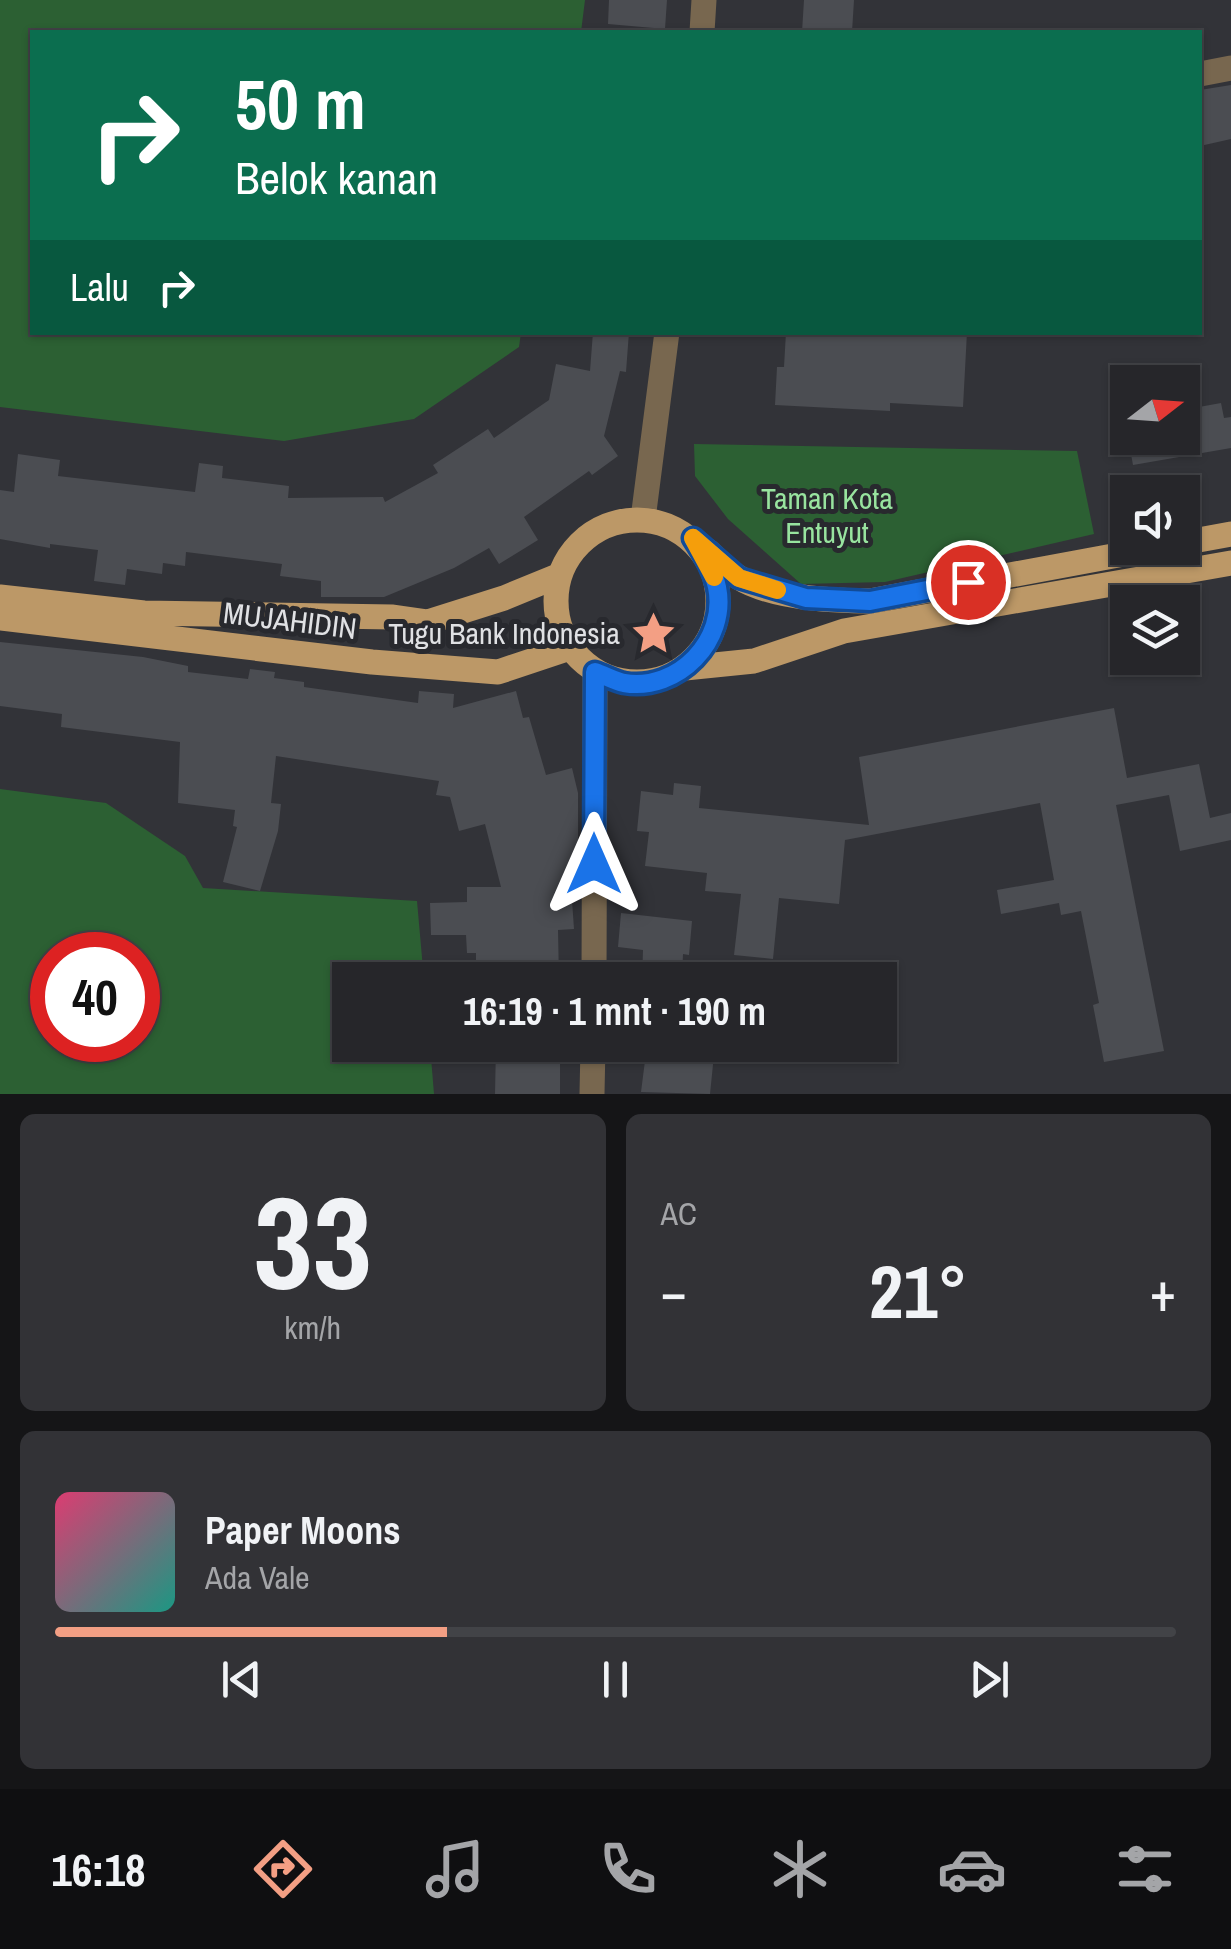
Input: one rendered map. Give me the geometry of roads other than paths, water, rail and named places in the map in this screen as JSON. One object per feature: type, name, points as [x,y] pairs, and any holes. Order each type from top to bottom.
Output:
[{"type":"main road","points":[[1110,557],[870,601],[838,602],[806,598],[739,578],[684,531],[642,520],[616,522],[592,533],[572,552],[560,575],[556,613],[570,648],[595,672],[625,683],[656,681],[685,668],[754,661],[844,631],[1231,563]]},
{"type":"main road","points":[[1200,540],[1231,534]]},
{"type":"main road","points":[[685,668],[713,633],[718,611],[718,588],[711,567],[693,538]]},
{"type":"main road","name":"MUJAHIDIN","points":[[0,597],[144,613],[393,617],[428,622],[560,575]]},
{"type":"main road","name":"MUJAHIDIN","points":[[0,618],[372,662],[498,672],[570,648]]},
{"type":"street","points":[[702,30],[704,0]]},
{"type":"street","points":[[1202,74],[1231,68]]},
{"type":"street","points":[[642,520],[667,335]]},
{"type":"street","points":[[594,962],[595,672]]},
{"type":"street","points":[[592,1094],[593,1062]]},
{"type":"place","name":"Tugu Bank Indonesia","points":[[653,633]]},
{"type":"park label","name":"Taman Kota Entuyut","points":[[827,515]]}]
